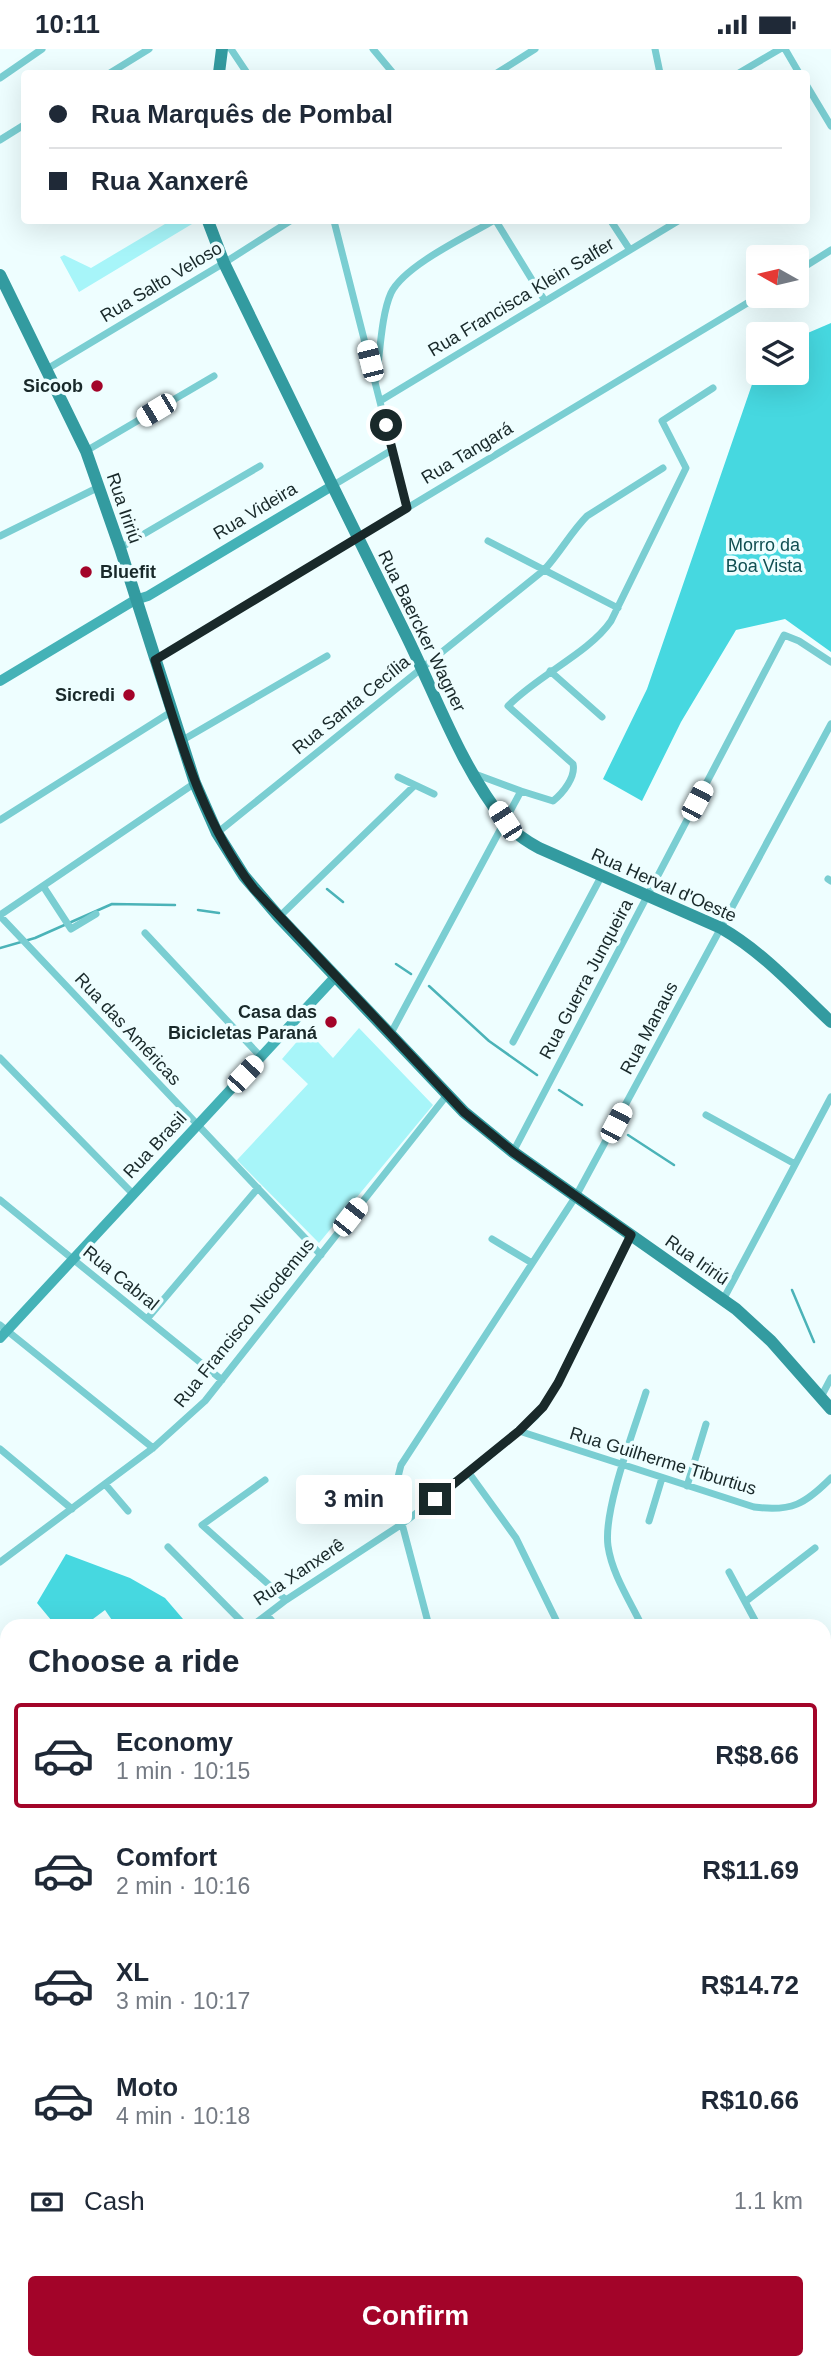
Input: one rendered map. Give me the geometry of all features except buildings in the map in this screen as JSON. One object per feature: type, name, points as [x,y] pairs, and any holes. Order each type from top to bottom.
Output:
[{"type":"main road","points":[[219,70],[222,49]]},
{"type":"main road","name":"Rua Baercker Wagner","points":[[209,224],[224,263],[454,737],[474,774],[505,821]]},
{"type":"main road","name":"Rua Iririú","points":[[0,275],[86,451],[195,783],[218,833],[244,876],[446,1095],[481,1127],[723,1300],[771,1341],[831,1409]]},
{"type":"main road","name":"Rua Herval d'Oeste","points":[[505,821],[519,837],[529,843],[721,928],[759,954],[831,1022]]},
{"type":"street","points":[[0,78],[42,49]]},
{"type":"street","points":[[115,70],[149,49]]},
{"type":"street","points":[[231,49],[245,70]]},
{"type":"street","points":[[373,49],[390,70]]},
{"type":"street","points":[[502,70],[536,49]]},
{"type":"street","points":[[655,49],[659,70]]},
{"type":"street","points":[[744,70],[782,49],[797,70]]},
{"type":"street","points":[[810,91],[831,126]]},
{"type":"street","points":[[0,140],[21,127]]},
{"type":"street","name":"Rua Salto Veloso","points":[[47,369],[285,224]]},
{"type":"street","points":[[335,224],[407,508]]},
{"type":"street","points":[[376,384],[392,291],[417,266],[489,224]]},
{"type":"street","points":[[496,224],[545,301]]},
{"type":"street","points":[[613,224],[630,250]]},
{"type":"street","name":"Rua Francisca Klein Salfer","points":[[380,401],[673,224]]},
{"type":"street","points":[[809,264],[831,250]]},
{"type":"street","name":"Rua Tangará","points":[[155,660],[746,304]]},
{"type":"street","points":[[86,451],[214,376]]},
{"type":"street","points":[[474,774],[553,801],[573,775],[573,764],[508,706],[526,688],[598,635],[618,608],[685,468],[662,421],[713,388]]},
{"type":"street","name":"Rua Videira","points":[[0,681],[392,450]]},
{"type":"street","points":[[120,548],[260,466]]},
{"type":"street","name":"Rua Santa Cecília","points":[[218,833],[544,570],[587,516],[663,468]]},
{"type":"street","points":[[0,536],[99,487]]},
{"type":"street","points":[[488,541],[618,608]]},
{"type":"street","name":"Rua Guerra Junqueira","points":[[513,1152],[784,635],[799,641],[831,662]]},
{"type":"street","points":[[181,741],[327,656]]},
{"type":"street","points":[[550,671],[602,717]]},
{"type":"street","points":[[0,820],[171,712]]},
{"type":"street","name":"Rua Manaus","points":[[427,1619],[397,1505],[398,1473],[406,1455],[576,1196],[831,724]]},
{"type":"street","points":[[398,777],[433,794]]},
{"type":"street","points":[[0,916],[195,783]]},
{"type":"street","points":[[279,916],[414,786]]},
{"type":"street","points":[[390,1035],[521,791]]},
{"type":"street","points":[[513,1042],[602,876]]},
{"type":"street","points":[[43,886],[71,929],[96,914]]},
{"type":"street","name":"Rua das Américas","points":[[0,916],[321,1255]]},
{"type":"street","points":[[145,933],[261,1057]]},
{"type":"street","name":"Rua Brasil","points":[[2,1331],[73,1259],[337,976]]},
{"type":"street","points":[[0,1058],[133,1194]]},
{"type":"street","name":"Rua Francisco Nicodemus","points":[[0,1562],[153,1448],[187,1419],[222,1380],[446,1095]]},
{"type":"street","points":[[723,1300],[831,1097]]},
{"type":"street","points":[[706,1115],[795,1164]]},
{"type":"street","points":[[147,1319],[258,1188]]},
{"type":"street","name":"Rua Cabral","points":[[0,1200],[222,1380]]},
{"type":"street","name":"Rua Xanxerê","points":[[262,1619],[402,1524],[469,1473],[543,1407],[631,1235]]},
{"type":"street","points":[[492,1239],[531,1263]]},
{"type":"street","points":[[2,1331],[153,1448]]},
{"type":"street","points":[[821,1397],[831,1378]]},
{"type":"street","points":[[638,1619],[617,1576],[608,1547],[608,1520],[646,1392]]},
{"type":"street","points":[[687,1486],[706,1424]]},
{"type":"street","name":"Rua Guilherme Tiburtius","points":[[519,1431],[742,1504],[780,1509],[807,1501],[831,1478]]},
{"type":"street","points":[[0,1449],[72,1509]]},
{"type":"street","points":[[469,1473],[509,1526],[556,1619]]},
{"type":"street","points":[[649,1521],[662,1478]]},
{"type":"street","points":[[265,1480],[202,1525],[286,1600]]},
{"type":"street","points":[[105,1484],[128,1511]]},
{"type":"street","points":[[168,1547],[239,1619]]},
{"type":"street","points":[[745,1602],[816,1548]]},
{"type":"street","points":[[729,1572],[754,1619]]},
{"type":"street","points":[[267,1615],[270,1619]]},
{"type":"shaded area","points":[[165,224],[192,224],[79,292],[60,257],[64,255],[91,268]]},
{"type":"shaded area","points":[[359,1028],[433,1105],[319,1243],[237,1160],[308,1084],[282,1059],[307,1030],[333,1058]]},
{"type":"green space","name":"Morro da Boa Vista","points":[[831,323],[831,652],[785,619],[736,630],[681,722],[642,801],[603,779],[647,689],[752,385],[809,385],[809,332]]},
{"type":"green space","points":[[66,1554],[130,1578],[165,1598],[183,1619],[111,1619],[105,1610],[93,1619],[50,1619],[37,1603]]},
{"type":"waterway","points":[[327,889],[343,902]]},
{"type":"waterway","points":[[0,948],[35,938],[112,904],[175,905]]},
{"type":"waterway","points":[[198,910],[219,913]]},
{"type":"waterway","points":[[396,964],[411,974]]},
{"type":"waterway","points":[[429,986],[489,1041],[537,1075]]},
{"type":"waterway","points":[[559,1090],[582,1105]]},
{"type":"waterway","points":[[628,1135],[674,1165]]},
{"type":"waterway","points":[[792,1290],[814,1342]]},
{"type":"place","name":"Sicoob","points":[[97,386]]},
{"type":"place","name":"Bluefit","points":[[86,572]]},
{"type":"place","name":"Sicredi","points":[[129,695]]},
{"type":"place","name":"Casa das Bicicletas Paraná","points":[[331,1022]]},
{"type":"route","points":[[386,425],[407,508],[155,660],[203,803],[226,848],[254,889],[464,1112],[513,1152],[631,1235],[549,1399],[536,1416],[519,1431],[435,1499]]}]
